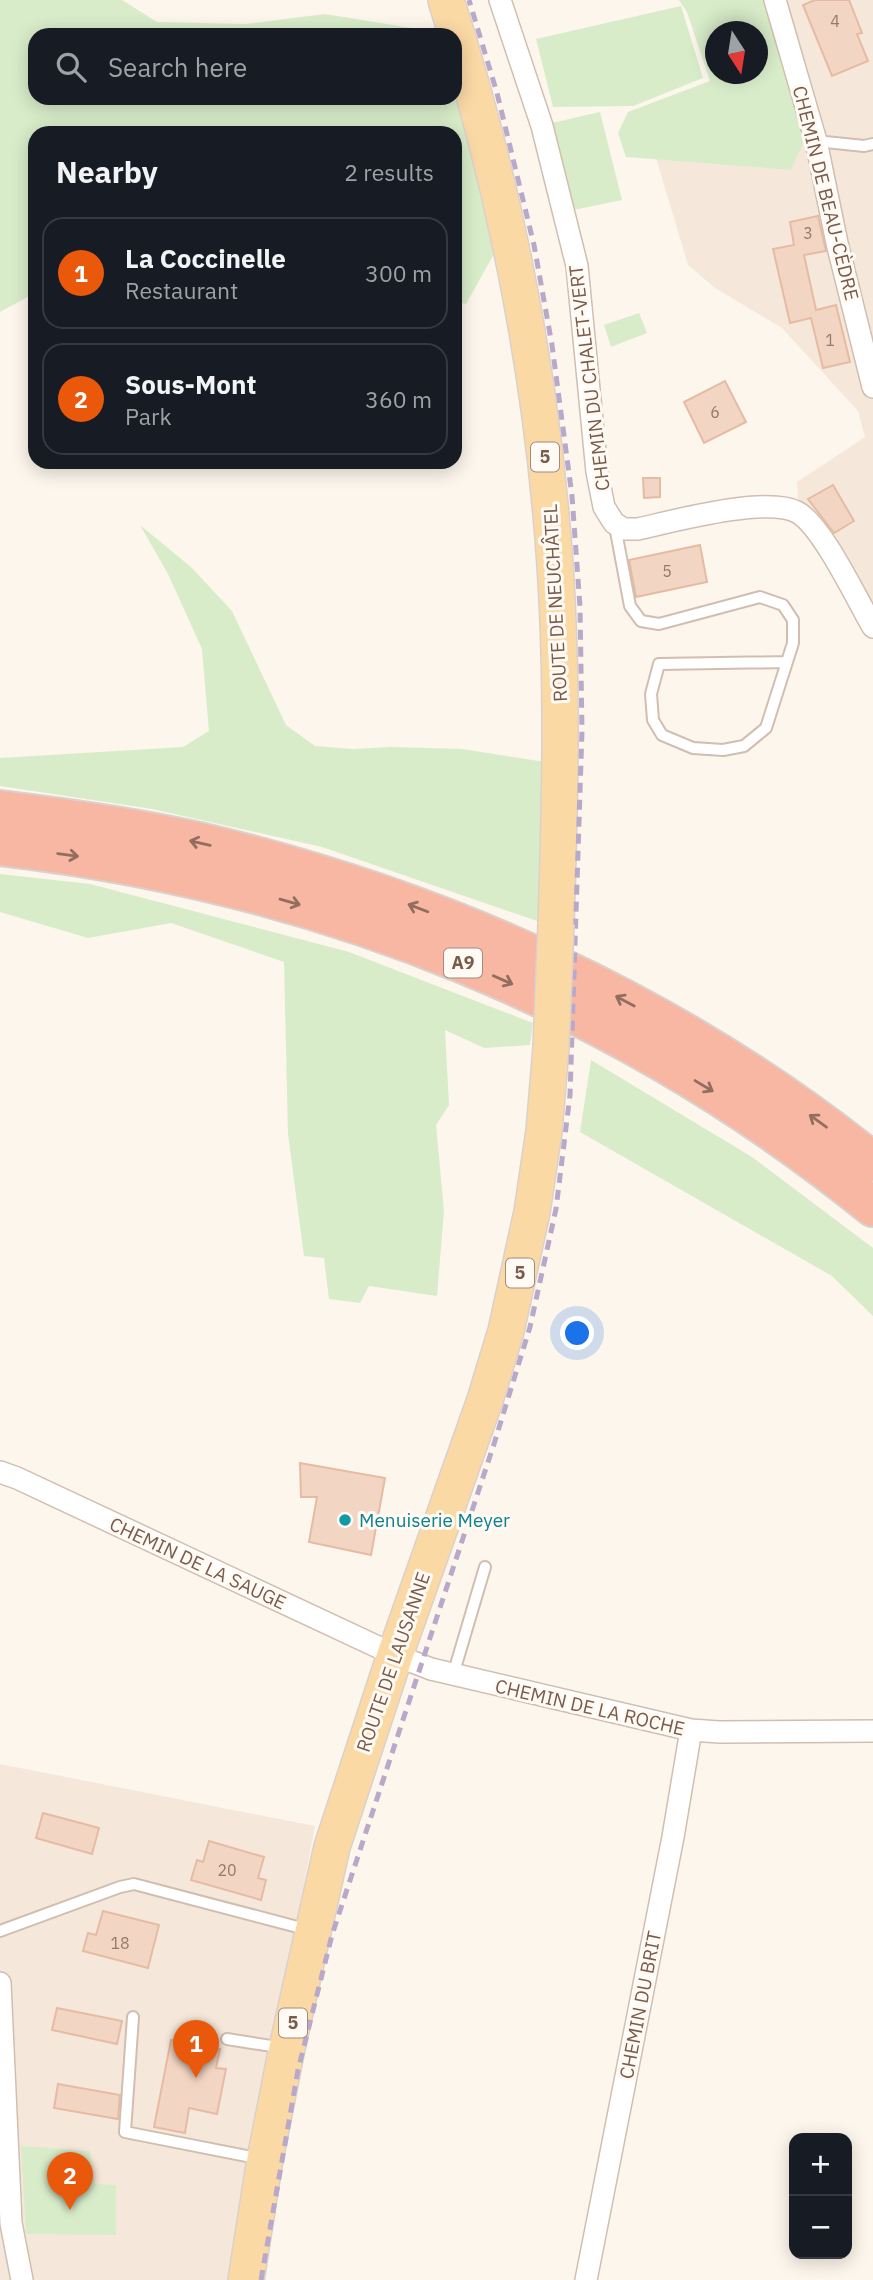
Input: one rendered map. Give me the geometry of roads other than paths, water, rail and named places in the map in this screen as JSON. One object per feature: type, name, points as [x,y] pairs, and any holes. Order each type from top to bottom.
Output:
[{"type":"highway","name":"A9","points":[[0,810],[145,831],[235,851],[374,892],[496,938],[682,1031],[774,1089],[873,1162]]},
{"type":"highway","name":"A9","points":[[0,846],[138,866],[240,889],[340,917],[483,971],[578,1015],[667,1064],[766,1127],[873,1207]]},
{"type":"main road","name":"ROUTE DE NEUCHÂTEL","points":[[446,0],[454,28]]},
{"type":"main road","name":"ROUTE DE NEUCHÂTEL","points":[[462,55],[488,144],[527,328],[544,452],[554,554],[561,767],[551,1048]]},
{"type":"main road","name":"ROUTE DE LAUSANNE","points":[[246,2280],[265,2160],[287,2048],[332,1847],[395,1655],[485,1400],[506,1331],[532,1212],[544,1131],[551,1048]]},
{"type":"street","name":"CHEMIN DU CHALET-VERT","points":[[500,0],[542,126],[573,250],[584,330],[597,472],[604,508],[614,523]]},
{"type":"street","name":"CHEMIN DE BEAU-CÈDRE","points":[[775,0],[816,141],[837,243],[873,387]]},
{"type":"street","points":[[614,523],[624,528],[638,529],[755,506],[796,511],[818,532],[873,627]]},
{"type":"street","name":"CHEMIN DE LA SAUGE","points":[[0,1472],[395,1655]]},
{"type":"street","name":"CHEMIN DE LA ROCHE","points":[[395,1655],[420,1666],[453,1675],[691,1730],[873,1731]]},
{"type":"street","name":"CHEMIN DU BRIT","points":[[586,2280],[673,1837],[691,1730]]},
{"type":"street","points":[[0,1983],[6,2223],[22,2280]]},
{"type":"lane","points":[[816,141],[864,146],[873,144]]},
{"type":"lane","points":[[614,523],[631,606],[641,621],[659,624],[760,597],[783,605],[793,620],[793,643],[787,662],[766,728],[744,746],[723,750],[693,748],[662,735],[653,720],[651,694],[659,664],[787,662]]},
{"type":"lane","points":[[453,1675],[485,1567]]},
{"type":"lane","points":[[0,1931],[134,1884],[315,1931]]},
{"type":"lane","points":[[133,2017],[125,2132],[265,2160]]},
{"type":"lane","points":[[227,2039],[287,2048]]},
{"type":"railway","points":[[261,2280],[298,2070],[332,1935],[530,1327],[556,1209],[570,1095],[582,731],[580,607],[572,496],[552,345],[534,245],[497,93],[469,0]]},
{"type":"place","name":"Menuiserie Meyer","points":[[345,1520]]},
{"type":"place","name":"La Coccinelle","points":[[196,2078]]},
{"type":"place","name":"Sous-Mont","points":[[70,2210]]}]
